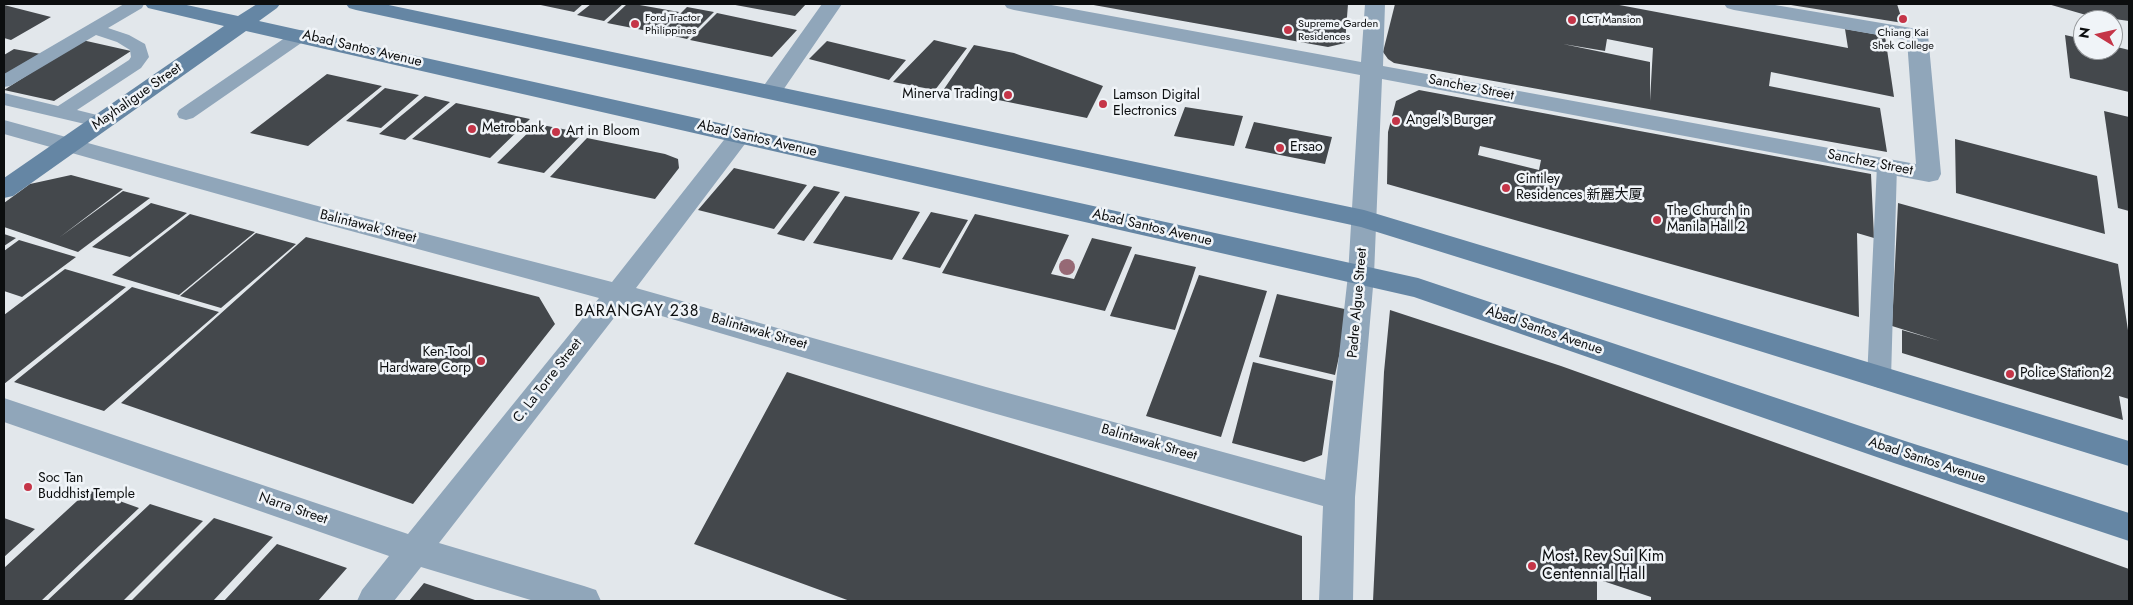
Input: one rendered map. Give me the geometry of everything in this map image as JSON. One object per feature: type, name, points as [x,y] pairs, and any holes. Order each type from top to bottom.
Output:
[{"type":"main road","name":"Abad Santos Avenue","points":[[155,4],[301,35],[739,136],[1418,288],[1905,454],[2129,527]]},
{"type":"main road","name":"Mayhaligue Street","points":[[4,190],[270,4]]},
{"type":"main road","points":[[356,4],[1364,219],[2129,454]]},
{"type":"street","points":[[771,91],[832,4]]},
{"type":"street","name":"Sanchez Street","points":[[1014,4],[1928,174],[1917,35],[1734,4]]},
{"type":"street","name":"Padre Algue Street","points":[[1336,601],[1339,497],[1361,275],[1375,4]]},
{"type":"street","name":"Balintawak Street","points":[[4,127],[70,144],[174,175],[618,293],[798,343],[986,399],[1339,497]]},
{"type":"street","name":"C. La Torre Street","points":[[374,601],[618,293],[739,136]]},
{"type":"street","name":"Narra Street","points":[[4,410],[413,550],[584,601]]},
{"type":"lane","points":[[4,82],[136,4]]},
{"type":"lane","points":[[61,112],[135,64],[140,57],[139,48],[132,43],[118,36],[94,29]]},
{"type":"lane","points":[[186,114],[301,35]]},
{"type":"lane","points":[[4,99],[102,122]]},
{"type":"lane","points":[[1879,378],[1887,166]]},
{"type":"building","points":[[536,4],[583,4],[574,12]]},
{"type":"building","points":[[591,4],[623,4],[604,21],[577,15]]},
{"type":"building","points":[[627,4],[679,12],[658,33],[607,23]]},
{"type":"building","points":[[730,4],[806,4],[795,16]]},
{"type":"building","name":"Supreme Garden Residences","points":[[1088,4],[1348,4],[1345,43],[1328,47]]},
{"type":"building","points":[[1395,4],[1614,4],[1848,48],[1845,29],[1885,36],[1894,97],[1771,72],[1769,86],[1880,108],[1887,152],[1394,63],[1383,52]],"holes":[[[1607,39],[1653,48],[1650,101],[1650,62],[1563,44],[1605,51]]]},
{"type":"building","points":[[1897,4],[1903,23],[1791,5]]},
{"type":"building","points":[[2048,4],[2129,4],[2129,21],[2123,20],[2123,10],[2073,11]]},
{"type":"building","points":[[4,5],[51,17],[11,40],[4,38]]},
{"type":"building","points":[[687,7],[714,12],[687,39],[661,33]]},
{"type":"building","points":[[717,13],[797,30],[772,57],[690,40]]},
{"type":"building","points":[[2065,35],[2073,37],[2073,60],[2123,60],[2123,48],[2129,50],[2129,92],[2070,78]]},
{"type":"building","points":[[82,40],[131,51],[54,101],[4,90]]},
{"type":"building","points":[[934,40],[967,48],[935,90],[893,82]]},
{"type":"building","points":[[827,41],[906,60],[889,80],[809,59]]},
{"type":"building","points":[[974,45],[1014,53],[1103,86],[1087,118],[944,89]]},
{"type":"building","points":[[14,49],[41,54],[4,77],[4,55]]},
{"type":"building","points":[[327,74],[382,86],[308,146],[250,133]]},
{"type":"building","points":[[385,88],[419,95],[381,128],[346,121]]},
{"type":"building","points":[[1419,90],[1871,174],[1874,238],[1857,233],[1859,317],[1387,184],[1388,132],[1396,101]],"holes":[[[1480,146],[1541,160],[1539,170],[1478,155]]]},
{"type":"building","points":[[425,96],[450,102],[405,140],[379,134]]},
{"type":"building","name":"Metrobank","points":[[456,103],[530,119],[490,158],[412,139]]},
{"type":"building","points":[[1185,107],[1243,116],[1234,146],[1174,136]]},
{"type":"building","points":[[2104,111],[2129,117],[2129,211],[2118,208]]},
{"type":"building","points":[[1254,122],[1332,137],[1325,164],[1245,148]]},
{"type":"building","points":[[537,124],[583,133],[544,173],[497,163]]},
{"type":"building","points":[[587,138],[665,154],[678,159],[679,168],[655,199],[550,177]]},
{"type":"building","points":[[1955,139],[2097,176],[2105,234],[1956,193]]},
{"type":"building","points":[[734,168],[807,185],[774,229],[698,210]]},
{"type":"building","points":[[71,175],[123,189],[60,237],[123,191],[150,198],[78,252],[4,227],[4,203],[30,184]]},
{"type":"building","points":[[814,186],[840,192],[804,241],[777,234]]},
{"type":"building","points":[[845,196],[920,212],[892,260],[813,243]]},
{"type":"building","points":[[151,203],[187,213],[130,257],[92,247]]},
{"type":"building","points":[[1898,203],[2118,264],[2129,337],[2129,399],[2119,396],[2123,420],[1902,353],[1902,330],[1940,341],[1892,326]]},
{"type":"building","points":[[931,212],[968,220],[940,268],[902,259]]},
{"type":"building","points":[[190,214],[255,232],[179,295],[112,275]]},
{"type":"building","points":[[975,214],[1069,235],[1051,274],[1074,279],[1092,238],[1132,247],[1105,311],[942,273]]},
{"type":"building","points":[[256,233],[296,244],[221,308],[180,296]]},
{"type":"building","points":[[4,234],[16,238],[4,246]]},
{"type":"building","points":[[306,237],[539,297],[555,324],[413,504],[121,403]]},
{"type":"building","points":[[19,240],[76,257],[22,297],[4,291],[4,251]]},
{"type":"building","points":[[1135,254],[1196,267],[1175,330],[1110,316]]},
{"type":"building","points":[[65,269],[126,287],[4,384],[4,315]]},
{"type":"building","points":[[1199,275],[1267,291],[1221,437],[1146,416]]},
{"type":"building","points":[[132,287],[219,312],[104,411],[14,382]]},
{"type":"building","points":[[1277,294],[1349,310],[1335,375],[1259,357]]},
{"type":"building","points":[[1390,310],[1561,366],[2129,569],[2129,601],[1651,601],[1651,597],[1597,579],[1597,601],[1373,601],[1384,372]]},
{"type":"building","points":[[1253,362],[1333,381],[1322,455],[1304,462],[1232,443]]},
{"type":"building","points":[[787,372],[1302,536],[1302,601],[850,601],[694,544]]},
{"type":"building","points":[[89,490],[139,508],[41,601],[4,601],[4,568]]},
{"type":"building","points":[[150,504],[203,521],[123,601],[47,601]]},
{"type":"building","points":[[4,518],[35,529],[4,557]]},
{"type":"building","points":[[214,518],[273,537],[213,601],[131,601]]},
{"type":"building","points":[[277,544],[347,568],[318,601],[224,601]]},
{"type":"building","points":[[424,583],[478,601],[409,601]]},
{"type":"place","name":"Chiang Kai Shek College","points":[[1903,19]]},
{"type":"place","name":"LCT Mansion","points":[[1572,20]]},
{"type":"place","name":"Ford Tractor Philippines","points":[[635,24]]},
{"type":"place","name":"Supreme Garden Residences","points":[[1288,30]]},
{"type":"place","name":"Minerva Trading","points":[[1008,95]]},
{"type":"place","name":"Lamson Digital Electronics","points":[[1103,104]]},
{"type":"place","name":"Angel's Burger","points":[[1396,121]]},
{"type":"place","name":"Metrobank","points":[[472,129]]},
{"type":"place","name":"Art in Bloom","points":[[556,132]]},
{"type":"place","name":"Ersao","points":[[1280,148]]},
{"type":"place","name":"Cintiley Residences 新麗大厦","points":[[1506,188]]},
{"type":"place","name":"The Church in Manila Hall 2","points":[[1657,220]]},
{"type":"place","name":"Ken-Tool Hardware Corp","points":[[481,361]]},
{"type":"place","name":"Police Station 2","points":[[2010,374]]},
{"type":"place","name":"Soc Tan Buddhist Temple","points":[[28,487]]},
{"type":"place","name":"Most. Rev Sui Kim Centennial Hall","points":[[1532,566]]},
{"type":"district","name":"BARANGAY 238","points":[[637,312]]}]
